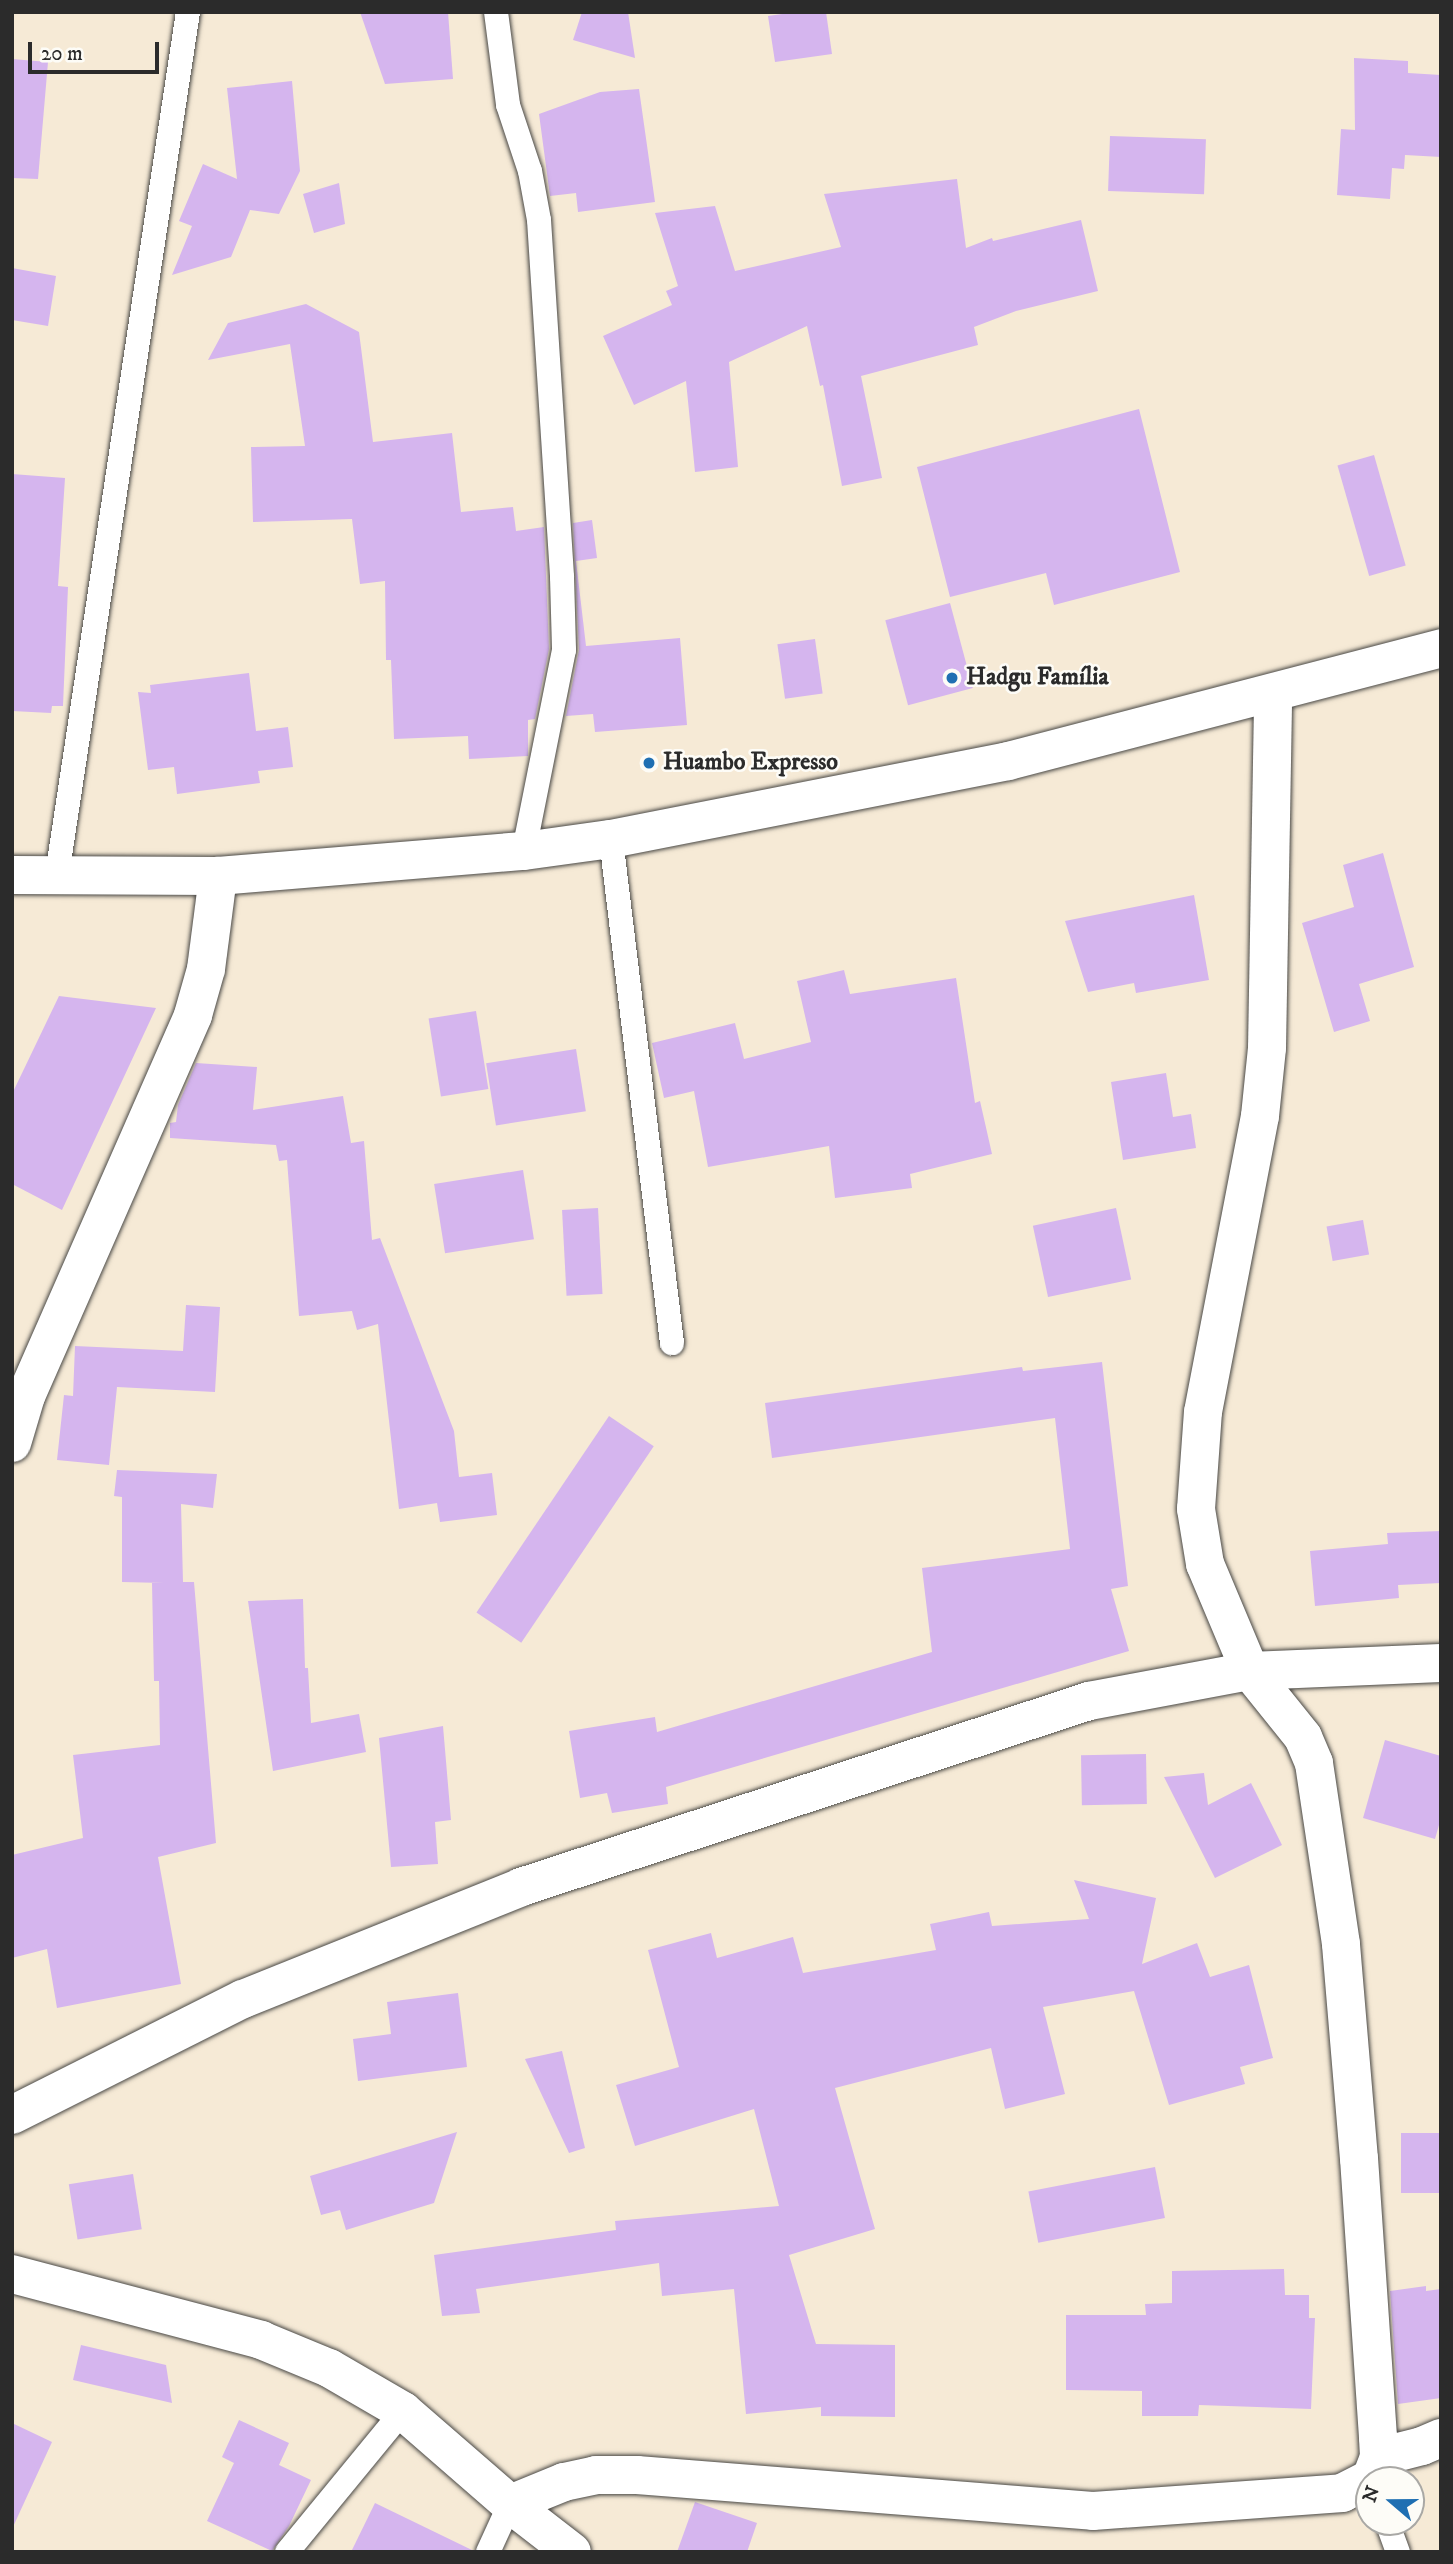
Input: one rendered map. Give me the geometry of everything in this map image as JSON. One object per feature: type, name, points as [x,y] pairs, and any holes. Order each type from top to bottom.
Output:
[{"type":"street","points":[[12,874],[218,876],[524,851],[611,839],[1008,761],[1441,648]]},
{"type":"street","points":[[1273,693],[1267,1048],[1260,1116],[1203,1412],[1196,1509],[1205,1564],[1250,1671],[1303,1737],[1314,1763],[1341,1944],[1374,2466]]},
{"type":"street","points":[[12,1443],[26,1396],[193,1015],[206,969],[218,876]]},
{"type":"street","points":[[12,2115],[243,1999],[521,1887],[1089,1701],[1250,1671],[1441,1663]]},
{"type":"street","points":[[12,2274],[261,2340],[329,2368],[402,2411],[510,2504],[572,2552]]},
{"type":"street","points":[[1384,2466],[1441,2438]]},
{"type":"street","points":[[510,2504],[564,2482],[596,2475],[637,2474],[1093,2511],[1342,2493],[1355,2484]]},
{"type":"lane","points":[[57,875],[188,12]]},
{"type":"lane","points":[[496,12],[509,105],[530,171],[539,220],[562,577],[564,650],[524,851]]},
{"type":"lane","points":[[611,839],[672,1343]]},
{"type":"lane","points":[[287,2552],[402,2411]]},
{"type":"lane","points":[[488,2552],[510,2504]]},
{"type":"building","points":[[360,12],[448,12],[453,79],[385,84]]},
{"type":"building","points":[[582,12],[628,12],[635,58],[573,40]]},
{"type":"building","points":[[826,12],[832,54],[775,62],[768,16]]},
{"type":"building","points":[[1354,58],[1408,61],[1408,73],[1441,75],[1441,157],[1405,155],[1404,169],[1392,168],[1390,199],[1337,195],[1341,129],[1355,130]]},
{"type":"building","points":[[12,59],[48,62],[38,179],[12,178]]},
{"type":"building","points":[[292,81],[300,171],[279,214],[250,210],[231,257],[172,275],[192,226],[179,221],[203,164],[237,179],[227,88]]},
{"type":"building","points":[[639,89],[655,202],[578,212],[576,193],[550,196],[539,114],[600,92]]},
{"type":"building","points":[[1110,136],[1206,139],[1204,194],[1108,191]]},
{"type":"building","points":[[957,179],[966,248],[992,238],[993,241],[1081,220],[1098,291],[1016,311],[974,327],[978,345],[861,376],[882,478],[842,486],[823,385],[820,386],[807,326],[729,362],[738,467],[695,472],[686,381],[634,405],[603,336],[672,305],[666,291],[678,286],[655,213],[715,206],[735,271],[841,247],[824,194]]},
{"type":"building","points":[[339,183],[345,224],[314,233],[303,194]]},
{"type":"building","points":[[12,268],[56,276],[48,326],[12,320]]},
{"type":"building","points":[[306,304],[359,332],[373,442],[452,433],[461,512],[513,507],[516,531],[544,527],[549,649],[535,719],[528,720],[528,756],[469,759],[468,736],[394,739],[391,660],[386,660],[385,581],[360,584],[352,519],[253,522],[251,447],[305,446],[290,344],[208,360],[228,323]]},
{"type":"building","points":[[1139,409],[1180,572],[1054,605],[1046,573],[950,597],[917,467]]},
{"type":"building","points":[[1374,455],[1406,566],[1369,576],[1337,465]]},
{"type":"building","points":[[12,474],[65,478],[58,586],[68,587],[63,706],[52,706],[51,713],[12,711]]},
{"type":"building","points":[[592,520],[597,558],[576,561],[586,646],[680,638],[687,725],[595,732],[593,714],[566,716],[579,650],[573,523]]},
{"type":"building","points":[[950,603],[973,688],[908,705],[885,620]]},
{"type":"building","points":[[815,639],[823,693],[785,699],[777,644]]},
{"type":"building","points":[[249,673],[256,731],[288,727],[293,767],[258,771],[260,783],[177,794],[174,767],[148,770],[138,692],[151,693],[150,685]]},
{"type":"building","points":[[1383,853],[1414,967],[1359,984],[1370,1021],[1334,1032],[1302,923],[1354,907],[1343,865]]},
{"type":"building","points":[[1194,895],[1209,980],[1136,993],[1134,983],[1088,992],[1065,921]]},
{"type":"building","points":[[844,970],[850,994],[956,978],[975,1103],[980,1101],[992,1154],[910,1174],[912,1188],[835,1198],[829,1146],[708,1167],[694,1091],[664,1098],[652,1043],[735,1023],[744,1059],[811,1042],[797,981]]},
{"type":"building","points":[[59,996],[156,1008],[62,1210],[12,1184],[12,1094]]},
{"type":"building","points":[[476,1011],[488,1089],[441,1097],[429,1019]]},
{"type":"building","points":[[576,1049],[586,1111],[496,1125],[486,1063]]},
{"type":"building","points":[[196,1063],[257,1067],[253,1110],[343,1096],[351,1143],[364,1141],[372,1240],[380,1238],[454,1431],[459,1477],[492,1473],[497,1515],[440,1522],[437,1503],[399,1509],[378,1324],[357,1330],[352,1311],[299,1316],[287,1160],[279,1161],[276,1145],[170,1138],[170,1123],[176,1122],[178,1105]]},
{"type":"building","points":[[1166,1073],[1173,1117],[1191,1114],[1196,1148],[1123,1160],[1111,1082]]},
{"type":"building","points":[[523,1170],[534,1239],[445,1253],[434,1184]]},
{"type":"building","points":[[598,1208],[603,1294],[567,1296],[562,1210]]},
{"type":"building","points":[[1116,1208],[1131,1279],[1048,1297],[1033,1226]]},
{"type":"building","points":[[1363,1220],[1369,1254],[1333,1261],[1327,1226]]},
{"type":"building","points":[[186,1305],[220,1307],[215,1392],[117,1387],[109,1465],[57,1460],[64,1395],[73,1396],[75,1346],[183,1351]]},
{"type":"building","points":[[1102,1362],[1128,1586],[1111,1589],[1129,1651],[666,1787],[668,1804],[612,1813],[607,1793],[580,1798],[569,1731],[655,1717],[657,1732],[932,1652],[922,1568],[1070,1549],[1055,1418],[772,1458],[765,1403],[1022,1367],[1023,1371]]},
{"type":"building","points":[[609,1416],[654,1446],[521,1643],[476,1612]]},
{"type":"building","points":[[117,1470],[217,1474],[213,1508],[181,1504],[183,1582],[194,1582],[216,1843],[158,1857],[181,1984],[57,2008],[47,1949],[12,1958],[12,1855],[83,1838],[73,1755],[160,1745],[159,1681],[154,1681],[152,1583],[164,1583],[122,1582],[122,1497],[114,1496]]},
{"type":"building","points":[[1441,1531],[1441,1583],[1398,1585],[1399,1598],[1315,1606],[1310,1551],[1388,1544],[1387,1533]]},
{"type":"building","points":[[303,1599],[305,1668],[308,1668],[311,1723],[359,1714],[366,1752],[273,1771],[248,1601]]},
{"type":"building","points":[[443,1726],[451,1820],[435,1822],[438,1864],[391,1867],[379,1738]]},
{"type":"building","points":[[1385,1740],[1441,1756],[1441,1818],[1435,1839],[1363,1818]]},
{"type":"building","points":[[1146,1754],[1147,1804],[1082,1805],[1081,1755]]},
{"type":"building","points":[[1204,1773],[1208,1805],[1251,1783],[1282,1845],[1215,1878],[1164,1777]]},
{"type":"building","points":[[1074,1880],[1156,1898],[1142,1964],[1197,1943],[1210,1977],[1249,1965],[1273,2058],[1240,2067],[1245,2084],[1169,2105],[1134,1991],[1043,2007],[1065,2094],[1005,2109],[991,2048],[835,2088],[875,2229],[789,2255],[816,2344],[895,2345],[895,2417],[821,2416],[821,2407],[746,2414],[734,2289],[662,2296],[659,2263],[476,2289],[480,2313],[442,2316],[434,2255],[616,2230],[615,2221],[779,2206],[754,2109],[635,2146],[616,2085],[679,2067],[648,1950],[711,1933],[717,1958],[793,1937],[803,1973],[936,1950],[930,1924],[989,1912],[992,1926],[1089,1919]]},
{"type":"building","points":[[458,1993],[467,2067],[358,2081],[353,2039],[391,2034],[387,2002]]},
{"type":"building","points":[[562,2051],[585,2148],[569,2153],[525,2059]]},
{"type":"building","points":[[457,2132],[434,2203],[346,2230],[340,2210],[321,2215],[310,2176]]},
{"type":"building","points":[[1401,2133],[1441,2133],[1441,2193],[1401,2193]]},
{"type":"building","points":[[1155,2167],[1165,2218],[1038,2243],[1028,2192]]},
{"type":"building","points":[[133,2174],[142,2229],[78,2239],[69,2184]]},
{"type":"building","points":[[1284,2269],[1285,2295],[1309,2295],[1309,2318],[1315,2318],[1311,2409],[1199,2405],[1198,2416],[1142,2416],[1142,2391],[1066,2390],[1066,2315],[1146,2315],[1145,2304],[1172,2303],[1172,2271]]},
{"type":"building","points":[[1426,2286],[1426,2291],[1441,2289],[1441,2398],[1398,2404],[1390,2291]]},
{"type":"building","points":[[81,2345],[166,2365],[172,2403],[73,2380]]},
{"type":"building","points":[[239,2420],[289,2443],[279,2465],[311,2480],[289,2526],[272,2551],[207,2521],[234,2463],[222,2457]]},
{"type":"building","points":[[12,2423],[52,2442],[12,2529]]},
{"type":"building","points":[[695,2502],[757,2523],[747,2552],[677,2552]]},
{"type":"building","points":[[375,2503],[474,2551],[351,2552]]},
{"type":"place","name":"Hadgu Família","points":[[952,678]]},
{"type":"place","name":"Huambo Expresso","points":[[649,763]]}]
